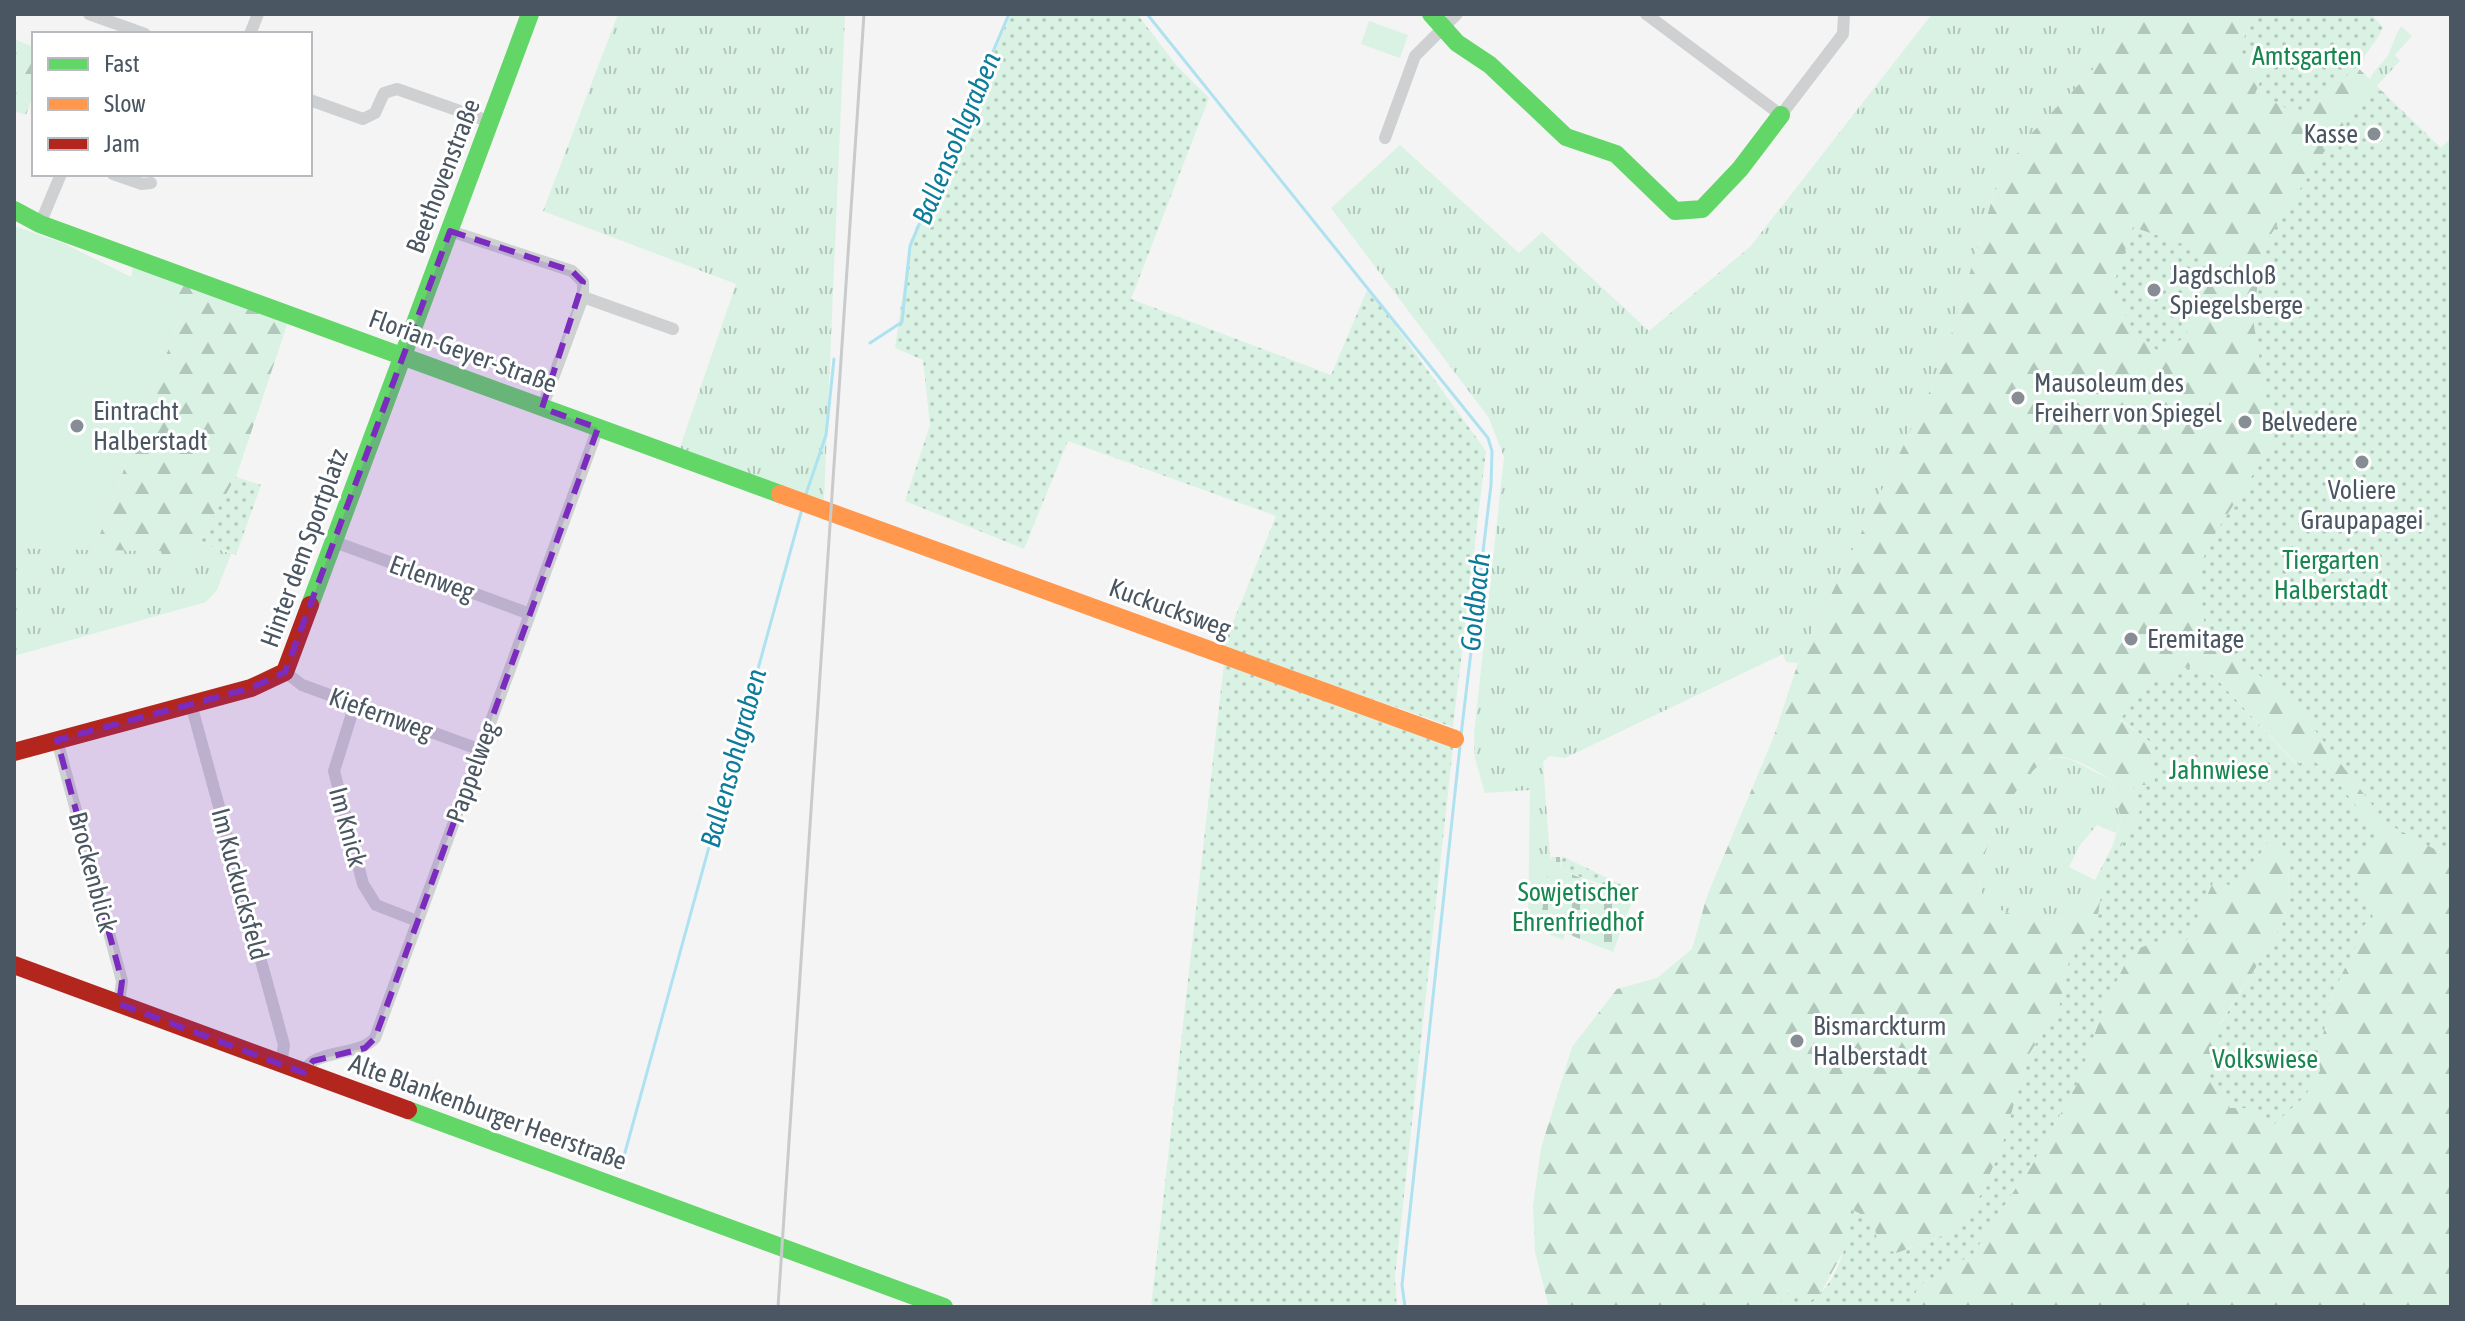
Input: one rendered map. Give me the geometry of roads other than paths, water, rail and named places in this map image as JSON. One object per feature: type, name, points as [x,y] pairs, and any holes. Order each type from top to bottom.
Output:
[{"type":"street","points":[[89,14],[139,32]]},
{"type":"street","name":"Beethovenstraße","points":[[402,357],[530,14]]},
{"type":"street","points":[[1385,138],[1415,56],[1436,20],[1457,14]]},
{"type":"street","points":[[1646,14],[1781,115]]},
{"type":"street","points":[[1436,20],[1457,43],[1490,65],[1566,137],[1574,143],[1597,145],[1616,154],[1675,211],[1702,209],[1740,169],[1843,34],[1844,14]]},
{"type":"street","points":[[312,101],[363,119],[375,113],[384,93],[397,89],[491,122]]},
{"type":"street","points":[[40,224],[60,176]]},
{"type":"street","points":[[119,176],[142,184],[151,183]]},
{"type":"street","name":"Florian-Geyer-Straße","points":[[14,210],[40,224],[868,526]]},
{"type":"street","points":[[450,231],[572,271],[583,282],[583,297],[542,408]]},
{"type":"street","points":[[583,297],[673,329]]},
{"type":"street","name":"Hinter dem Sportplatz","points":[[14,752],[268,682],[285,672],[402,357]]},
{"type":"street","name":"Pappelweg","points":[[304,1073],[313,1061],[365,1048],[375,1038],[598,428]]},
{"type":"street","name":"Kuckucksweg","points":[[868,526],[1455,739]]},
{"type":"street","name":"Erlenweg","points":[[335,542],[530,614]]},
{"type":"street","name":"Kiefernweg","points":[[285,672],[302,685],[481,750]]},
{"type":"street","name":"Im Kuckucksfeld","points":[[191,704],[284,1045],[281,1064]]},
{"type":"street","name":"Im Knick","points":[[355,704],[334,771],[363,884],[376,905],[417,921]]},
{"type":"street","name":"Brockenblick","points":[[57,740],[122,981],[119,1004]]},
{"type":"street","name":"Alte Blankenburger Heerstraße","points":[[14,965],[944,1307]]},
{"type":"waterway","name":"Ballensohlgraben","points":[[870,343],[902,322],[910,246],[1009,14]]},
{"type":"waterway","name":"Goldbach","points":[[1147,14],[1488,438],[1492,451],[1491,485],[1461,735]]},
{"type":"waterway","name":"Ballensohlgraben","points":[[806,494],[826,435],[834,359]]},
{"type":"waterway","name":"Ballensohlgraben","points":[[624,1156],[802,509]]},
{"type":"waterway","name":"Goldbach","points":[[1405,1307],[1402,1285],[1460,746]]},
{"type":"railway","points":[[778,1307],[864,14]]},
{"type":"place","name":"Kasse","points":[[2374,134]]},
{"type":"place","name":"Jagdschloß Spiegelsberge","points":[[2154,290]]},
{"type":"place","name":"Mausoleum des Freiherr von Spiegel","points":[[2018,398]]},
{"type":"place","name":"Belvedere","points":[[2245,422]]},
{"type":"place","name":"Eintracht Halberstadt","points":[[77,426]]},
{"type":"place","name":"Voliere Graupapagei","points":[[2362,462]]},
{"type":"place","name":"Eremitage","points":[[2131,639]]},
{"type":"place","name":"Bismarckturm Halberstadt","points":[[1797,1041]]},
{"type":"park label","name":"Amtsgarten","points":[[2307,56]]},
{"type":"park label","name":"Tiergarten Halberstadt","points":[[2331,575]]},
{"type":"park label","name":"Jahnwiese","points":[[2219,770]]},
{"type":"park label","name":"Sowjetischer Ehrenfriedhof","points":[[1578,907]]},
{"type":"park label","name":"Volkswiese","points":[[2265,1059]]}]
